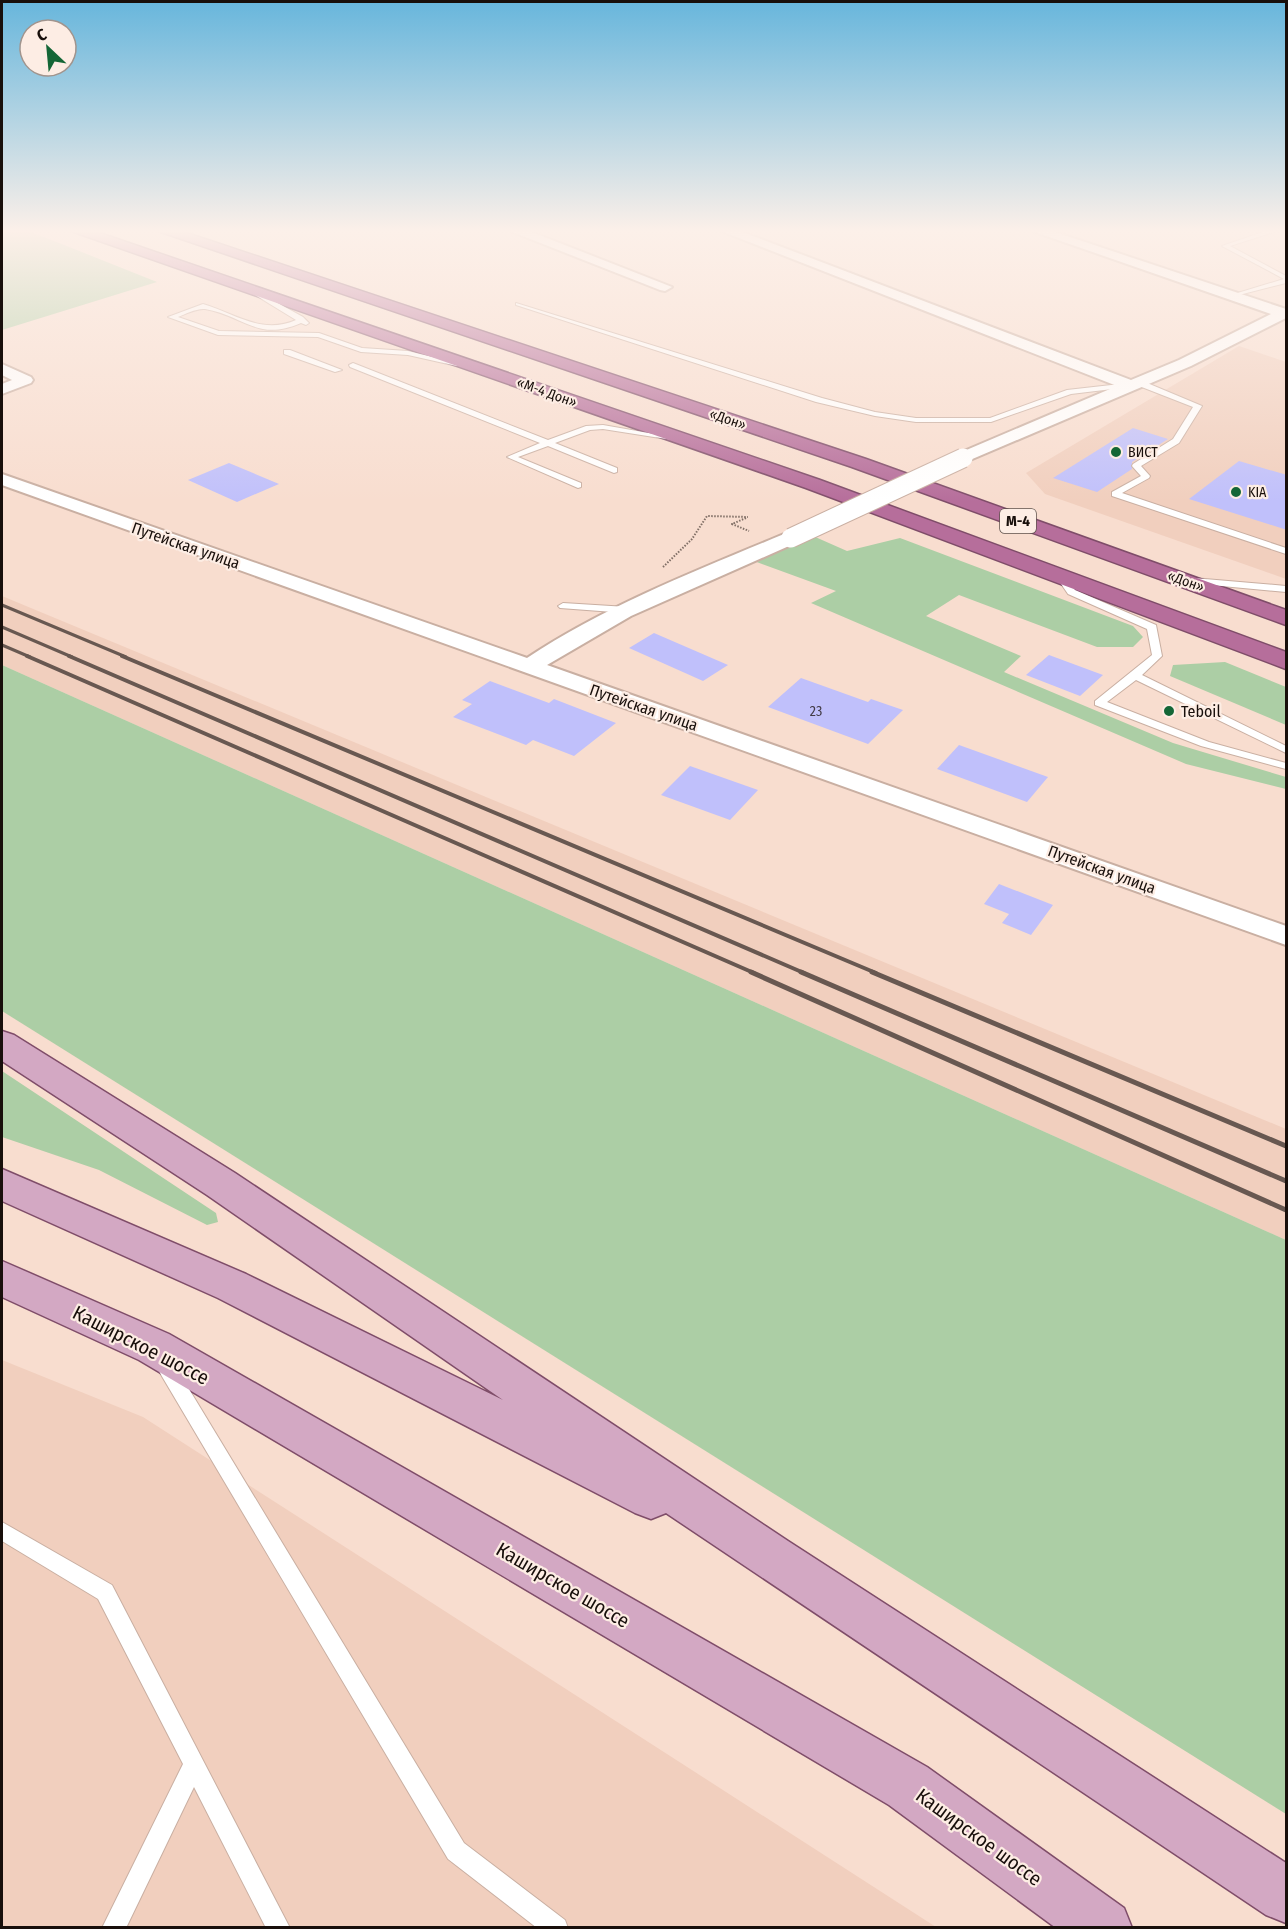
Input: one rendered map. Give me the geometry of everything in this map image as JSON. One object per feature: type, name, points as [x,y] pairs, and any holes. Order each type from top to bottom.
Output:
[{"type":"highway","name":"«М-4 Дон»","points":[[342,321],[878,508],[1060,575]]},
{"type":"highway","name":"«Дон»","points":[[434,321],[859,463],[1287,618]]},
{"type":"highway","name":"М-4","points":[[1060,575],[1287,661]]},
{"type":"main road","points":[[2,1044],[221,1184],[771,1557],[1287,1895]]},
{"type":"main road","points":[[2,1184],[232,1286],[771,1557]]},
{"type":"main road","name":"Каширское шоссе","points":[[2,1278],[154,1347],[908,1786],[1104,1928]]},
{"type":"street","points":[[965,321],[1133,384]]},
{"type":"street","points":[[529,667],[552,650],[627,610],[791,538],[963,458],[1215,349],[1269,321]]},
{"type":"street","points":[[2,369],[25,380],[2,389]]},
{"type":"street","name":"Путейская улица","points":[[2,479],[1287,936]]},
{"type":"lane","points":[[183,321],[218,333],[319,335],[361,350],[408,353],[486,370]]},
{"type":"lane","points":[[242,321],[265,330],[286,327],[300,321]]},
{"type":"lane","points":[[304,321],[319,335]]},
{"type":"lane","points":[[571,321],[819,400],[875,414],[916,420],[991,420],[1070,392],[1133,384],[1198,406],[1176,441],[1136,466],[1146,476],[1115,494],[1287,551]]},
{"type":"lane","points":[[353,365],[361,350]]},
{"type":"lane","points":[[287,352],[338,370]]},
{"type":"lane","points":[[320,376],[353,365],[614,470]]},
{"type":"lane","points":[[578,484],[511,457],[580,430],[603,427],[681,440]]},
{"type":"lane","points":[[1060,575],[1071,592],[1152,627],[1158,656],[1099,703],[1205,744],[1287,766]]},
{"type":"lane","points":[[1184,581],[1287,589]]},
{"type":"lane","points":[[563,606],[627,610]]},
{"type":"lane","points":[[1135,676],[1287,750]]},
{"type":"lane","points":[[154,1347],[456,1851],[557,1928]]},
{"type":"lane","points":[[2,1531],[105,1592],[279,1928]]},
{"type":"lane","points":[[113,1928],[194,1764]]},
{"type":"path","points":[[686,584],[662,566],[692,539],[707,516],[748,517],[732,524],[758,535]]},
{"type":"shaded area","points":[[1239,346],[1286,362],[1286,579],[1045,494],[1026,473]]},
{"type":"shaded area","points":[[2,596],[1286,1129],[1286,1240],[2,665]]},
{"type":"shaded area","points":[[2,1360],[143,1417],[936,1927],[2,1927]]},
{"type":"green space","points":[[2,321],[31,321],[2,330]]},
{"type":"green space","points":[[813,536],[847,551],[900,538],[1133,626],[1143,637],[1133,647],[1097,647],[959,595],[926,616],[1021,656],[1004,672],[1173,743],[1286,777],[1286,789],[1186,764],[811,603],[836,591],[754,561]]},
{"type":"green space","points":[[1225,662],[1286,687],[1286,725],[1170,676],[1173,665]]},
{"type":"green space","points":[[2,665],[1286,1240],[1286,1814],[2,1011]]},
{"type":"green space","points":[[2,1071],[216,1213],[218,1222],[207,1225],[99,1170],[2,1137]]},
{"type":"building","name":"ВИСТ","points":[[1133,428],[1168,439],[1132,462],[1132,469],[1097,492],[1053,478]]},
{"type":"building","points":[[1239,461],[1287,475],[1287,530],[1189,499]]},
{"type":"building","points":[[229,463],[279,484],[237,502],[188,480]]},
{"type":"building","points":[[654,633],[728,665],[703,681],[629,648]]},
{"type":"building","points":[[1049,655],[1103,675],[1080,696],[1026,675]]},
{"type":"building","points":[[801,678],[868,702],[871,699],[903,710],[868,744],[768,707]]},
{"type":"building","points":[[490,681],[549,703],[554,699],[616,723],[574,756],[533,740],[526,745],[453,717],[472,704],[462,700]]},
{"type":"building","points":[[959,745],[1048,777],[1027,802],[937,769]]},
{"type":"building","points":[[690,766],[758,790],[730,820],[661,795]]},
{"type":"building","points":[[999,884],[1053,905],[1031,935],[1002,923],[1009,914],[984,904]]},
{"type":"railway","points":[[2,605],[126,657]]},
{"type":"railway","points":[[2,627],[72,657]]},
{"type":"railway","points":[[2,645],[30,657]]},
{"type":"railway","points":[[27,656],[754,973]]},
{"type":"railway","points":[[69,656],[804,973]]},
{"type":"railway","points":[[122,656],[876,973]]},
{"type":"railway","points":[[751,972],[1286,1210]]},
{"type":"railway","points":[[801,972],[1286,1181]]},
{"type":"railway","points":[[872,972],[1286,1146]]},
{"type":"place","name":"ВИСТ","points":[[1116,452]]},
{"type":"place","name":"KIA","points":[[1236,492]]},
{"type":"place","name":"Teboil","points":[[1169,711]]}]
